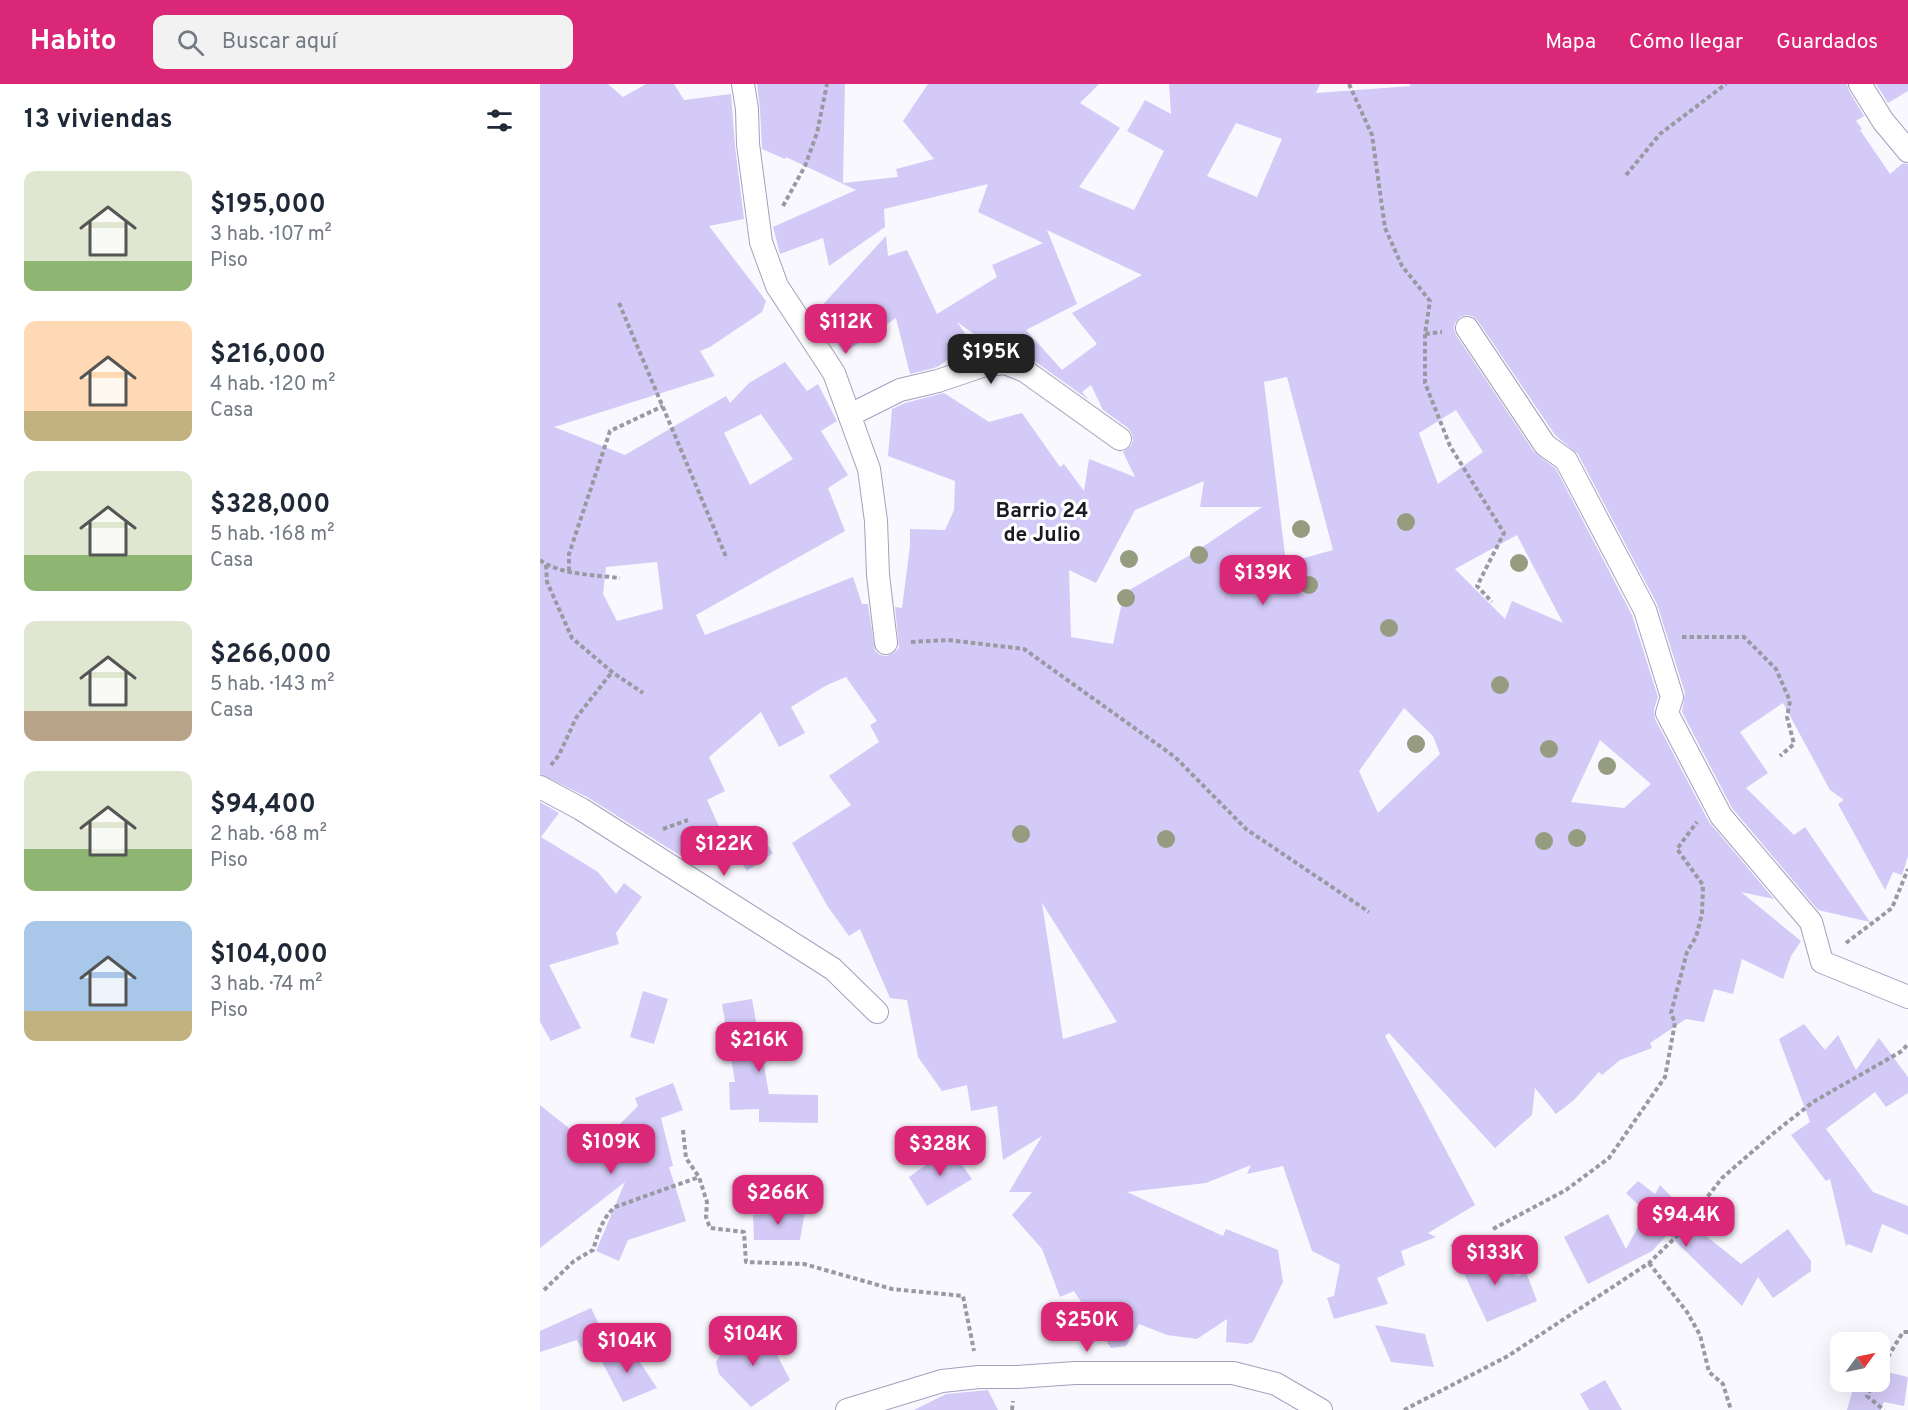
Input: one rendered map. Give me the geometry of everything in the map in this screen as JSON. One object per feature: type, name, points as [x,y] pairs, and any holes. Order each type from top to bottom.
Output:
[{"type":"street","points":[[743,84],[747,109],[748,144],[761,242],[777,286],[834,373],[869,469],[876,521],[878,574],[886,643]]},
{"type":"street","points":[[1860,84],[1883,121],[1908,152]]},
{"type":"street","points":[[1467,328],[1545,445],[1566,460],[1645,610],[1672,697],[1667,713],[1721,816],[1811,922],[1822,962],[1908,997]]},
{"type":"street","points":[[850,415],[900,390],[938,381],[985,365],[1005,363],[1025,371],[1120,439]]},
{"type":"street","points":[[541,787],[581,809],[833,969],[876,1012]]},
{"type":"street","points":[[847,1410],[942,1381],[1075,1373],[1233,1373],[1276,1384],[1321,1410]]},
{"type":"path","points":[[761,242],[790,195],[804,166],[817,133],[827,84]]},
{"type":"path","points":[[1349,84],[1372,135],[1385,228],[1402,266],[1430,301],[1425,334],[1425,383],[1450,446],[1504,533],[1477,586],[1492,602]]},
{"type":"path","points":[[1626,175],[1660,134],[1726,84]]},
{"type":"path","points":[[619,303],[728,559]]},
{"type":"path","points":[[1425,334],[1467,328]]},
{"type":"path","points":[[569,571],[569,554],[610,431],[663,406]]},
{"type":"path","points":[[540,560],[546,565],[569,571],[620,578]]},
{"type":"path","points":[[546,565],[547,582],[572,638],[612,672],[643,693]]},
{"type":"path","points":[[1650,625],[1684,638],[1744,636],[1776,669],[1790,701],[1787,717],[1794,744],[1780,756]]},
{"type":"path","points":[[886,643],[948,640],[1024,649],[1175,757],[1246,829],[1368,912]]},
{"type":"path","points":[[541,787],[543,777],[559,755],[576,718],[612,672]]},
{"type":"path","points":[[1493,1229],[1566,1190],[1609,1158],[1665,1077],[1676,1023],[1671,1013],[1687,952],[1696,937],[1702,914],[1703,885],[1677,849],[1713,800]]},
{"type":"path","points":[[1822,962],[1892,908],[1908,869]]},
{"type":"path","points":[[1404,1410],[1508,1356],[1648,1263],[1679,1234],[1722,1178],[1775,1132],[1813,1102],[1902,1051],[1908,1044]]},
{"type":"path","points":[[683,1130],[686,1158],[699,1177],[707,1202],[706,1217],[710,1228],[744,1232],[746,1262],[804,1264],[892,1289],[963,1296],[979,1377]]},
{"type":"path","points":[[544,1290],[574,1261],[593,1250],[599,1230],[609,1212],[615,1207],[699,1177]]},
{"type":"path","points":[[1648,1263],[1687,1311],[1700,1335],[1709,1372],[1723,1384],[1731,1410]]},
{"type":"path","points":[[1890,1353],[1903,1332],[1908,1332]]},
{"type":"path","points":[[1869,1392],[1867,1396],[1884,1410]]},
{"type":"building","points":[[540,84],[608,84],[623,97],[646,84],[674,84],[684,100],[731,94],[744,219],[709,226],[766,301],[762,312],[710,347],[700,351],[715,376],[554,427],[625,455],[726,396],[730,403],[749,383],[785,362],[807,391],[818,384],[837,421],[821,431],[848,475],[828,488],[845,531],[696,615],[705,635],[853,577],[862,604],[868,604],[875,651],[887,656],[899,648],[895,607],[902,608],[910,529],[945,530],[954,510],[955,481],[888,456],[892,409],[905,403],[944,393],[989,422],[1022,413],[1060,467],[1064,464],[1084,491],[1089,459],[1135,477],[1123,452],[1131,446],[1132,434],[1128,428],[1103,410],[1091,385],[1082,392],[1089,400],[1033,360],[1010,350],[997,350],[957,322],[971,342],[934,368],[910,374],[896,318],[844,353],[815,313],[886,236],[888,256],[907,250],[937,314],[997,277],[992,265],[1043,243],[978,212],[988,184],[884,209],[885,227],[829,266],[823,238],[780,254],[773,227],[856,190],[786,157],[785,159],[762,149],[757,84],[845,84],[843,183],[898,177],[896,169],[934,159],[903,121],[928,84],[1099,84],[1080,103],[1120,128],[1079,187],[1134,210],[1164,151],[1127,131],[1145,100],[1171,114],[1169,84],[1320,84],[1316,93],[1411,86],[1409,84],[1847,84],[1864,116],[1856,121],[1862,129],[1860,130],[1890,174],[1903,163],[1908,164],[1908,856],[1902,875],[1893,872],[1885,890],[1838,804],[1844,800],[1830,790],[1783,703],[1740,732],[1768,773],[1746,788],[1794,835],[1805,827],[1870,922],[1818,910],[1732,808],[1682,712],[1685,693],[1657,604],[1578,454],[1555,435],[1478,321],[1466,315],[1460,317],[1455,323],[1456,335],[1534,452],[1556,469],[1632,615],[1658,697],[1654,709],[1655,719],[1709,822],[1774,899],[1741,892],[1801,941],[1791,956],[1783,979],[1742,959],[1733,994],[1714,989],[1704,1022],[1686,1019],[1650,1043],[1652,1048],[1620,1060],[1602,1075],[1599,1072],[1574,1100],[1556,1114],[1535,1088],[1532,1115],[1495,1148],[1389,1033],[1385,1036],[1475,1205],[1428,1233],[1436,1237],[1401,1251],[1405,1265],[1377,1278],[1388,1304],[1334,1319],[1327,1298],[1334,1296],[1340,1265],[1312,1251],[1283,1166],[1247,1174],[1251,1165],[1206,1183],[1127,1192],[1223,1236],[1226,1229],[1278,1250],[1283,1282],[1253,1342],[1247,1344],[1226,1342],[1227,1319],[1197,1339],[1167,1335],[1139,1324],[1126,1346],[1111,1348],[1074,1291],[1060,1297],[1042,1249],[1012,1215],[1032,1192],[1009,1192],[1042,1136],[1003,1160],[997,1106],[971,1111],[967,1085],[942,1091],[918,1057],[907,1000],[890,998],[860,929],[849,936],[828,907],[792,843],[851,805],[829,776],[879,742],[870,725],[877,721],[846,677],[827,685],[791,707],[805,733],[779,747],[761,712],[709,757],[725,791],[707,800],[727,844],[699,865],[687,848],[681,856],[587,797],[540,774]],"holes":[[[1236,123],[1282,139],[1257,197],[1207,176]],[[1047,230],[1142,275],[1072,313],[1097,344],[1062,370],[1026,330],[1077,304]],[[1287,377],[1333,550],[1286,563],[1264,382]],[[1456,410],[1483,452],[1438,484],[1419,433]],[[761,414],[793,459],[750,485],[724,433]],[[1204,481],[1200,507],[1262,507],[1192,554],[1124,593],[1113,644],[1071,637],[1069,570],[1096,583],[1135,510]],[[1517,535],[1563,623],[1512,601],[1505,619],[1455,569]],[[657,562],[663,609],[617,621],[603,594],[606,567]],[[1404,708],[1433,736],[1440,754],[1378,813],[1359,771]],[[1600,740],[1651,784],[1624,808],[1571,802]],[[1042,903],[1117,1022],[1063,1039]]]},
{"type":"building","points":[[1876,84],[1908,84],[1908,91],[1888,103]]},
{"type":"building","points":[[540,802],[559,813],[541,837],[598,872],[616,894],[624,883],[642,897],[616,933],[619,944],[549,965],[581,1028],[551,1041],[540,1022]]},
{"type":"building","points":[[755,825],[773,853],[747,871],[728,843]]},
{"type":"building","points":[[643,991],[668,999],[654,1044],[630,1037]]},
{"type":"building","points":[[752,999],[769,1094],[818,1095],[818,1123],[759,1122],[759,1109],[730,1110],[729,1082],[735,1082],[722,1004]]},
{"type":"building","points":[[1804,1024],[1825,1050],[1838,1035],[1856,1070],[1879,1038],[1908,1077],[1908,1093],[1886,1107],[1875,1092],[1826,1129],[1873,1192],[1908,1206],[1908,1235],[1882,1224],[1872,1253],[1848,1244],[1846,1246],[1830,1179],[1826,1181],[1791,1135],[1810,1122],[1779,1039]]},
{"type":"building","points":[[673,1083],[683,1110],[661,1118],[673,1166],[669,1167],[686,1221],[628,1240],[619,1261],[596,1251],[625,1182],[540,1248],[540,1105],[595,1149],[638,1106],[635,1098]]},
{"type":"building","points":[[950,1148],[972,1179],[927,1206],[909,1177]]},
{"type":"building","points":[[1638,1181],[1655,1194],[1660,1185],[1688,1214],[1684,1218],[1741,1264],[1788,1229],[1811,1261],[1811,1271],[1773,1298],[1758,1277],[1742,1306],[1668,1234],[1652,1251],[1588,1284],[1564,1237],[1608,1214],[1626,1249],[1646,1212],[1626,1193]]},
{"type":"building","points":[[805,1212],[800,1240],[754,1240],[753,1215]]},
{"type":"building","points":[[1450,1244],[1518,1276],[1526,1272],[1537,1301],[1487,1322]]},
{"type":"building","points":[[591,1308],[605,1337],[581,1348],[577,1340],[540,1352],[540,1331]]},
{"type":"building","points":[[1375,1325],[1425,1334],[1434,1367],[1391,1362]]},
{"type":"building","points":[[771,1329],[774,1349],[790,1380],[751,1407],[719,1374],[716,1362],[721,1354],[741,1350],[739,1333]]},
{"type":"building","points":[[628,1344],[657,1388],[623,1402],[600,1358]]},
{"type":"building","points":[[1890,1373],[1908,1377],[1904,1406],[1884,1402],[1880,1410],[1847,1410],[1852,1392],[1890,1392]]},
{"type":"building","points":[[1605,1380],[1622,1410],[1589,1410],[1580,1394]]},
{"type":"building","points":[[988,1390],[998,1410],[914,1410],[946,1394]]},
{"type":"district","name":"Barrio 24 de Julio","points":[[1042,523]]}]
